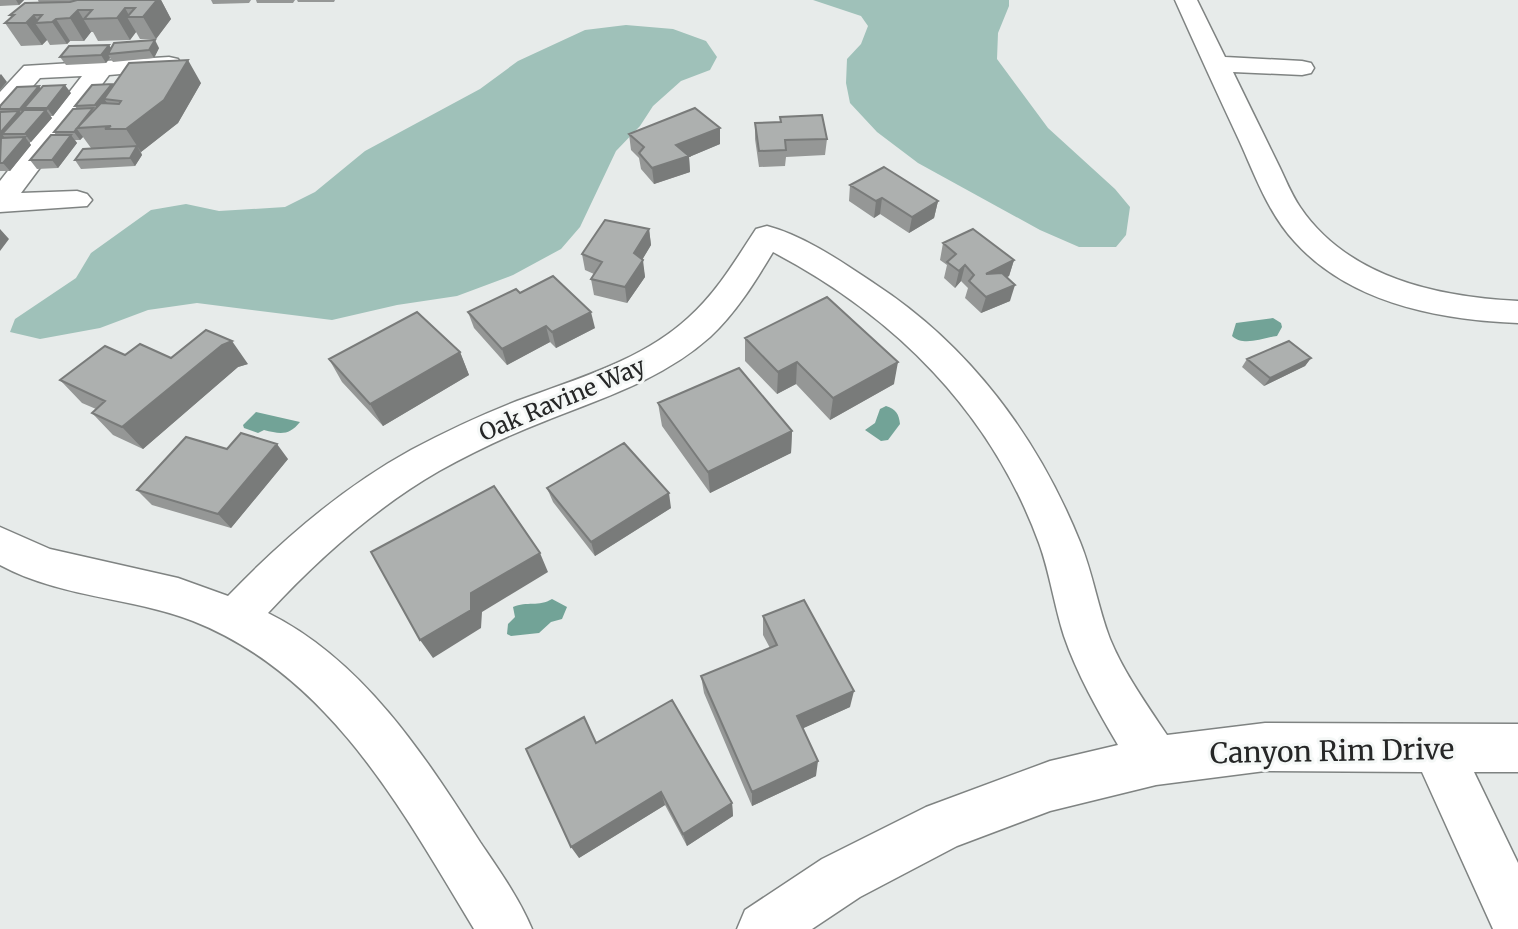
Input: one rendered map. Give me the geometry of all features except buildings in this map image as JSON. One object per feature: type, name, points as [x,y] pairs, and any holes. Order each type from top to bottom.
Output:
[{"type":"street","points":[[1186,0],[1285,208],[1293,222],[1321,250],[1362,276],[1412,297],[1466,309],[1518,312]]},
{"type":"street","points":[[0,108],[33,71],[169,64]]},
{"type":"street","points":[[1216,64],[1302,68]]},
{"type":"street","points":[[0,202],[101,68]]},
{"type":"street","points":[[0,202],[77,200]]},
{"type":"street","name":"Oak Ravine Way","points":[[234,620],[315,539],[414,468],[494,426],[622,378],[678,345],[720,307],[767,236],[817,260],[903,319],[934,346],[1002,429],[1040,496],[1067,562],[1090,645],[1125,713],[1156,761]]},
{"type":"street","points":[[0,545],[23,557],[71,574],[153,590],[205,606],[262,633],[307,664],[349,701],[387,746],[505,929]]},
{"type":"street","name":"Canyon Rim Drive","points":[[764,929],[841,878],[943,825],[1050,786],[1156,761],[1265,747],[1518,748]]},
{"type":"street","points":[[1436,747],[1518,922]]},
{"type":"shaded area","points":[[813,0],[1009,0],[998,33],[997,59],[1048,128],[1115,189],[1130,207],[1126,235],[1116,247],[1079,247],[1040,230],[918,163],[877,132],[850,103],[846,83],[847,59],[861,44],[868,26],[861,16]]},
{"type":"shaded area","points":[[626,25],[673,29],[706,41],[717,57],[710,70],[681,81],[653,106],[640,126],[616,151],[580,227],[561,249],[513,275],[457,296],[397,305],[332,320],[197,303],[148,310],[100,328],[40,339],[10,332],[15,319],[76,278],[91,253],[151,210],[186,204],[219,211],[285,207],[315,192],[365,151],[480,89],[518,61],[585,30]]},
{"type":"shaded area","points":[[1273,318],[1281,323],[1282,327],[1277,336],[1242,341],[1232,336],[1236,323]]},
{"type":"shaded area","points":[[886,406],[896,412],[900,424],[888,440],[881,441],[865,430],[875,423],[880,409]]},
{"type":"shaded area","points":[[256,412],[300,422],[288,432],[264,430],[258,433],[244,428],[243,425]]},
{"type":"shaded area","points":[[552,599],[567,607],[562,619],[551,622],[539,633],[511,636],[507,634],[508,624],[515,617],[513,607]]}]
